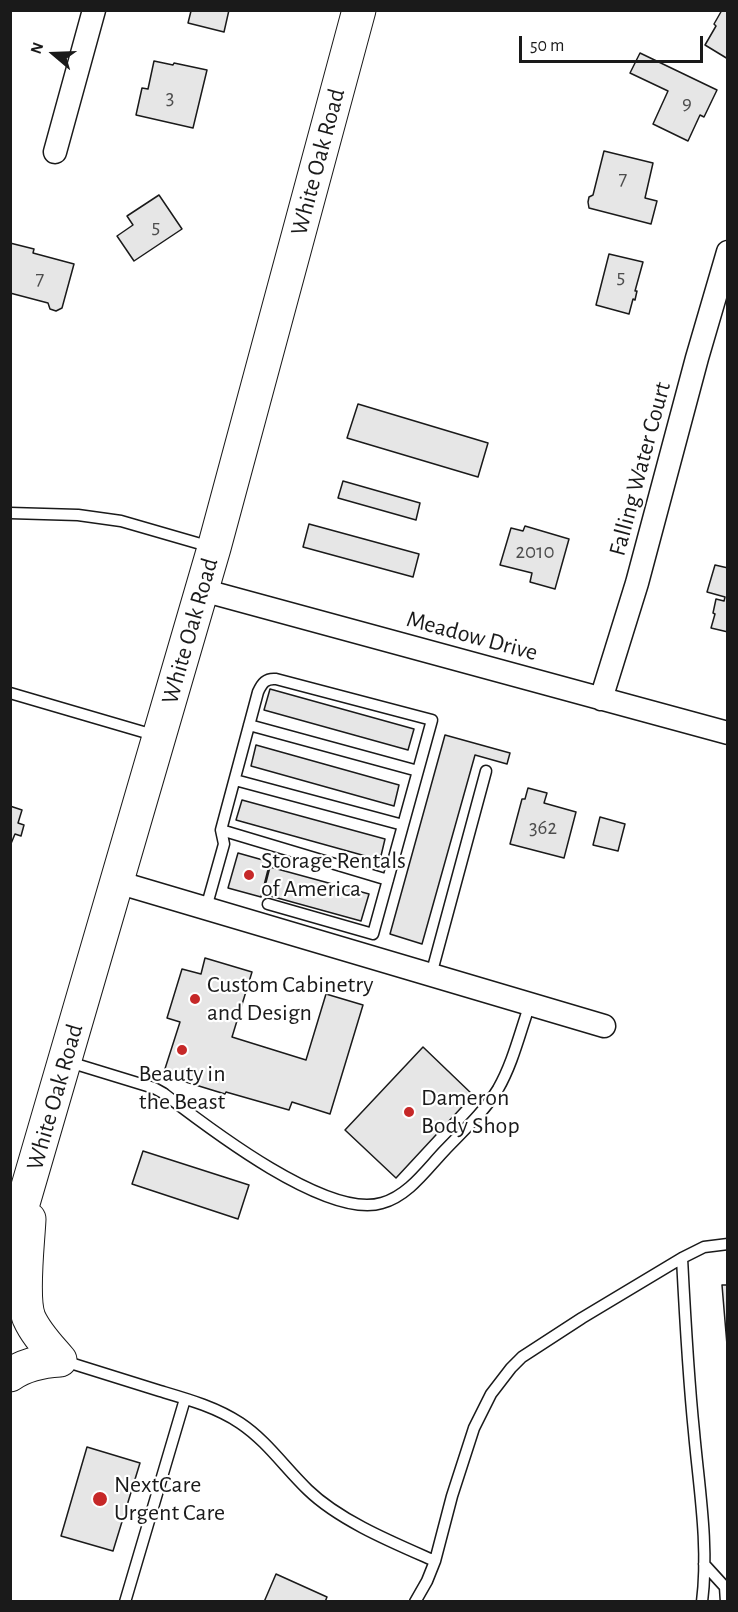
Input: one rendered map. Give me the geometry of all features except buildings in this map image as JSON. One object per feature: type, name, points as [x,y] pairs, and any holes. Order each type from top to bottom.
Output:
[{"type":"main road","name":"White Oak Road","points":[[10,1248],[214,548],[359,10]]},
{"type":"main road","points":[[30,1180],[26,1269],[28,1316],[43,1340],[60,1360]]},
{"type":"main road","points":[[10,1376],[37,1363],[60,1360]]},
{"type":"street","points":[[55,152],[94,10]]},
{"type":"street","name":"Falling Water Court","points":[[602,699],[638,583],[697,358],[728,252]]},
{"type":"street","name":"Meadow Drive","points":[[202,590],[728,733]]},
{"type":"street","points":[[117,882],[604,1026]]},
{"type":"lane","points":[[10,513],[78,515],[121,521],[214,548]]},
{"type":"lane","points":[[206,908],[224,844],[221,830],[249,725],[264,681],[270,678],[432,720],[373,934],[268,904]]},
{"type":"lane","points":[[10,693],[160,736]]},
{"type":"lane","points":[[249,725],[418,771]]},
{"type":"lane","points":[[431,975],[486,771]]},
{"type":"lane","points":[[235,780],[403,825]]},
{"type":"lane","points":[[221,830],[388,880]]},
{"type":"lane","points":[[65,1060],[154,1088],[297,1184],[348,1203],[381,1204],[413,1185],[497,1090],[508,1067],[530,1004]]},
{"type":"lane","points":[[415,1602],[435,1562],[449,1506],[474,1428],[491,1394],[506,1374],[522,1357],[682,1258],[704,1248],[728,1244]]},
{"type":"lane","points":[[682,1258],[702,1522],[704,1564],[702,1602]]},
{"type":"lane","points":[[60,1360],[185,1399],[239,1422],[255,1434],[308,1490],[346,1517],[435,1562]]},
{"type":"lane","points":[[125,1602],[185,1399]]},
{"type":"lane","points":[[704,1564],[725,1587],[726,1602]]},
{"type":"place","name":"Storage Rentals of America","points":[[249,875]]},
{"type":"place","name":"Custom Cabinetry and Design","points":[[195,999]]},
{"type":"place","name":"Beauty in the Beast","points":[[182,1050]]},
{"type":"place","name":"Dameron Body Shop","points":[[409,1112]]},
{"type":"place","name":"NextCare Urgent Care","points":[[100,1499]]}]
